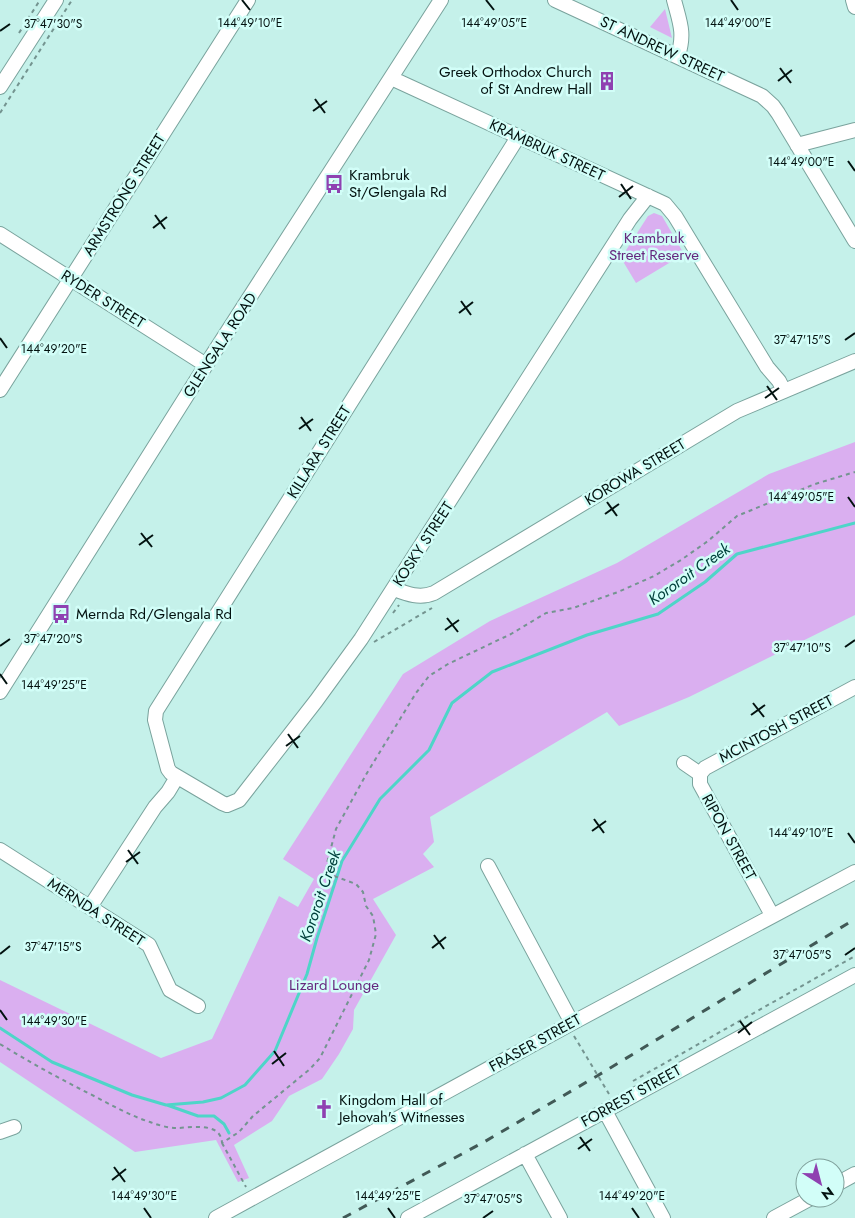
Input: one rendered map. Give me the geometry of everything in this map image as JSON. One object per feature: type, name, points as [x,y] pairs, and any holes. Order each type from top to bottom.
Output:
[{"type":"street","points":[[0,87],[56,0]]},
{"type":"street","name":"ARMSTRONG STREET","points":[[0,390],[248,0]]},
{"type":"street","name":"GLENGALA ROAD","points":[[0,692],[206,365],[441,0]]},
{"type":"street","name":"ST ANDREW STREET","points":[[555,0],[754,91],[768,101],[797,145]]},
{"type":"street","points":[[674,0],[682,30],[682,44],[678,56]]},
{"type":"street","points":[[853,0],[855,7]]},
{"type":"street","name":"KRAMBRUK STREET","points":[[391,78],[665,204],[675,216],[767,366],[780,393]]},
{"type":"street","points":[[855,130],[797,145],[855,241]]},
{"type":"street","name":"KILLARA STREET","points":[[174,775],[165,762],[155,720],[159,704],[518,138]]},
{"type":"street","name":"KOSKY STREET","points":[[174,775],[222,804],[232,804],[239,800],[350,655],[645,195]]},
{"type":"street","name":"RYDER STREET","points":[[0,234],[206,365]]},
{"type":"street","name":"KOROWA STREET","points":[[396,585],[412,595],[428,596],[736,412],[855,361]]},
{"type":"street","name":"MCINTOSH STREET","points":[[700,774],[705,768],[855,687]]},
{"type":"street","name":"RIPON STREET","points":[[684,763],[700,774],[700,784],[772,915]]},
{"type":"street","points":[[90,907],[155,807],[168,792],[174,775]]},
{"type":"street","name":"MERNDA STREET","points":[[0,850],[149,945],[170,990],[198,1006]]},
{"type":"street","points":[[488,866],[570,1024]]},
{"type":"street","name":"FRASER STREET","points":[[216,1218],[570,1024],[855,872]]},
{"type":"street","name":"FORREST STREET","points":[[408,1218],[855,975]]},
{"type":"street","points":[[605,1111],[663,1218]]},
{"type":"street","points":[[0,1132],[14,1127]]},
{"type":"street","points":[[526,1154],[560,1218]]},
{"type":"street","points":[[774,1218],[795,1206]]},
{"type":"path","points":[[15,39],[40,0]]},
{"type":"path","points":[[0,113],[72,0]]},
{"type":"path","points":[[222,1143],[239,1132],[253,1116],[310,1069],[320,1058],[369,960],[376,934],[372,916],[366,906],[363,892],[356,884],[326,873],[327,863],[336,829],[367,773],[416,693],[429,676],[448,664],[511,634],[546,614],[582,605],[654,576],[708,541],[737,516],[815,484],[855,472]]},
{"type":"path","points":[[626,1085],[855,956]]},
{"type":"path","points":[[570,1024],[609,1094]]},
{"type":"path","points":[[0,1044],[50,1074],[151,1123],[174,1128],[205,1127],[216,1131],[252,1198]]},
{"type":"green space","points":[[665,9],[672,38],[650,27]]},
{"type":"green space","name":"Krambruk Street Reserve","points":[[654,213],[662,216],[684,254],[636,283],[621,258],[648,216]]},
{"type":"green space","name":"Lizard Lounge","points":[[855,442],[855,615],[689,697],[619,726],[607,712],[430,817],[434,842],[423,854],[434,867],[373,899],[396,935],[354,1010],[353,1029],[339,1054],[322,1079],[289,1096],[272,1121],[234,1145],[249,1178],[238,1182],[216,1140],[135,1152],[0,1062],[0,980],[161,1058],[212,1039],[279,896],[298,907],[314,879],[283,859],[403,674],[490,621],[617,563],[769,474]]},
{"type":"waterway","name":"Kororoit Creek","points":[[0,1028],[52,1062],[132,1095],[166,1105],[203,1102],[221,1098],[245,1085],[275,1051],[307,974],[342,861],[380,799],[429,750],[452,703],[492,672],[587,635],[658,614],[705,582],[737,554],[855,523]]},
{"type":"waterway","points":[[167,1105],[198,1116],[214,1116],[224,1124],[229,1133]]},
{"type":"railway","points":[[343,1218],[484,1142],[597,1076],[855,919]]},
{"type":"place","name":"Greek Orthodox Church of St Andrew Hall","points":[[607,81]]},
{"type":"place","name":"Krambruk St/Glengala Rd","points":[[334,184]]},
{"type":"place","name":"Mernda Rd/Glengala Rd","points":[[61,614]]},
{"type":"place","name":"Kingdom Hall of Jehovah's Witnesses","points":[[324,1109]]}]
